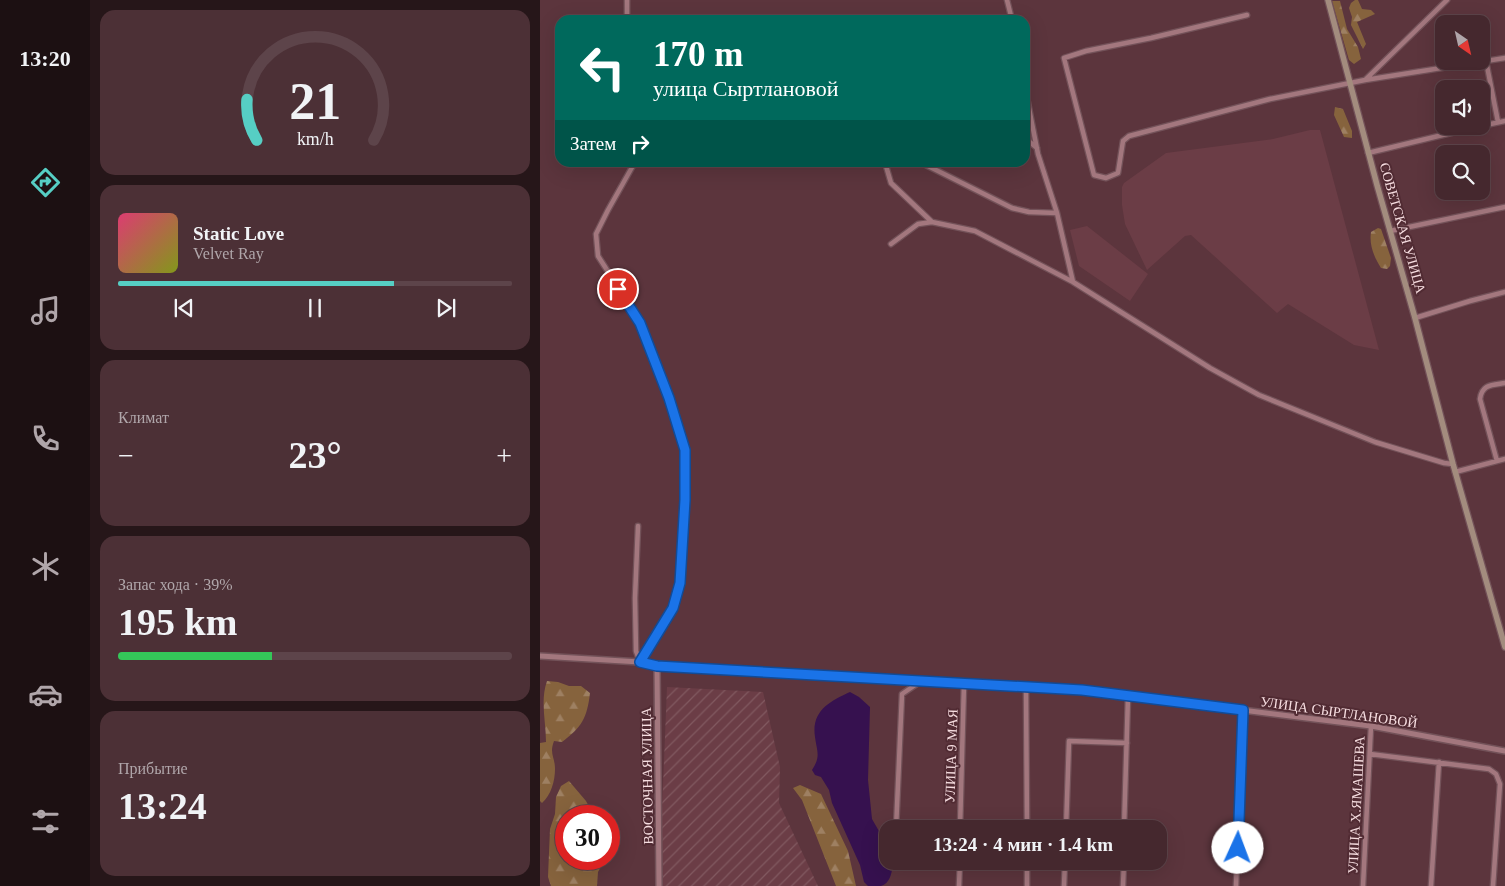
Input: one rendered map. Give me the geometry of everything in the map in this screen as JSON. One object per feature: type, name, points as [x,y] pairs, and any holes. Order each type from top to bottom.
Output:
[{"type":"main road","name":"СОВЕТСКАЯ УЛИЦА","points":[[1328,0],[1453,464],[1505,647]]},
{"type":"street","points":[[627,0],[627,15]]},
{"type":"street","points":[[1007,0],[1011,15]]},
{"type":"street","points":[[1365,80],[1446,0]]},
{"type":"street","points":[[1246,15],[1151,38],[1086,51],[1064,58],[1094,175],[1106,178],[1118,173],[1123,141],[1129,136],[1270,99],[1365,80],[1435,69]]},
{"type":"street","points":[[1490,60],[1505,58]]},
{"type":"street","points":[[1488,70],[1498,122]]},
{"type":"street","points":[[1030,113],[1037,148],[1057,214],[1074,282]]},
{"type":"street","points":[[1490,124],[1505,121]]},
{"type":"street","points":[[1368,153],[1443,135]]},
{"type":"street","points":[[1030,142],[1037,148]]},
{"type":"street","points":[[632,167],[596,234],[598,256],[640,323],[669,398],[685,450],[685,500],[680,583],[673,608],[640,662]]},
{"type":"street","points":[[886,167],[892,183],[932,222]]},
{"type":"street","points":[[930,167],[1012,208],[1029,212],[1057,214]]},
{"type":"street","points":[[1390,231],[1505,207]]},
{"type":"street","points":[[891,244],[918,224],[932,222],[975,231],[1074,282],[1210,368],[1259,395],[1376,442],[1444,463],[1453,464]]},
{"type":"street","points":[[1415,318],[1451,306],[1505,292]]},
{"type":"street","points":[[1497,461],[1480,399],[1481,392],[1486,387],[1505,382]]},
{"type":"street","points":[[1456,472],[1505,459]]},
{"type":"street","points":[[638,526],[635,598],[636,651],[640,662]]},
{"type":"street","name":"УЛИЦА СЫРТЛАНОВОЙ","points":[[540,656],[640,662],[657,666],[1082,690],[1371,726],[1505,751]]},
{"type":"street","name":"ВОСТОЧНАЯ УЛИЦА","points":[[657,666],[659,886]]},
{"type":"street","points":[[896,820],[902,694],[921,681]]},
{"type":"street","name":"УЛИЦА 9 МАЯ","points":[[960,820],[964,683]]},
{"type":"street","points":[[1026,687],[1027,820]]},
{"type":"street","points":[[1124,820],[1128,696]]},
{"type":"street","points":[[1236,886],[1243,710]]},
{"type":"street","name":"УЛИЦА Х.ЯМАШЕВА","points":[[1363,886],[1371,726]]},
{"type":"street","points":[[1066,820],[1069,741],[1127,743]]},
{"type":"street","points":[[1370,754],[1489,769],[1496,774],[1500,784],[1493,886]]},
{"type":"street","points":[[1431,886],[1438,762]]},
{"type":"street","points":[[960,870],[960,886]]},
{"type":"street","points":[[1027,870],[1027,886]]},
{"type":"street","points":[[1064,886],[1065,870]]},
{"type":"street","points":[[1123,886],[1124,870]]},
{"type":"shaded area","points":[[1310,130],[1320,130],[1379,350],[1354,345],[1288,304],[1277,313],[1191,235],[1185,236],[1147,270],[1125,224],[1122,205],[1122,187],[1124,183],[1166,153],[1273,139]]},
{"type":"shaded area","points":[[1087,226],[1148,274],[1130,301],[1079,266],[1070,230]]},
{"type":"shaded area","points":[[667,687],[763,692],[780,767],[779,803],[818,886],[663,886],[662,811]]},
{"type":"shaded area","points":[[850,692],[870,707],[868,780],[872,819],[879,831],[879,870],[892,870],[887,882],[881,886],[868,886],[864,882],[860,865],[832,803],[829,790],[821,777],[815,775],[812,770],[817,757],[816,720],[824,708]]},
{"type":"green space","points":[[1355,0],[1358,0],[1362,9],[1371,10],[1375,14],[1357,22],[1366,44],[1363,49],[1351,25],[1352,17],[1349,8]]},
{"type":"green space","points":[[1332,1],[1340,1],[1347,29],[1358,47],[1361,59],[1354,64],[1349,60]]},
{"type":"green space","points":[[1335,107],[1343,109],[1352,131],[1352,138],[1344,137],[1334,115]]},
{"type":"green space","points":[[1378,228],[1381,229],[1391,258],[1390,266],[1387,269],[1381,268],[1371,246],[1371,232]]},
{"type":"green space","points":[[547,681],[569,686],[581,686],[590,693],[585,716],[579,726],[562,742],[554,741],[552,749],[555,765],[554,778],[552,788],[542,803],[540,801],[540,743],[546,742],[544,696]]},
{"type":"green space","points":[[569,781],[588,805],[556,805],[556,797],[561,786]]},
{"type":"green space","points":[[800,785],[821,794],[848,851],[856,886],[836,886],[802,800],[793,788]]},
{"type":"green space","points":[[555,814],[555,870],[599,870],[597,886],[551,886],[548,877],[550,829]]},
{"type":"route","points":[[618,289],[640,323],[669,398],[685,450],[684,540],[680,583],[673,608],[640,662],[657,666],[1082,690],[1243,710],[1238,848]]}]
